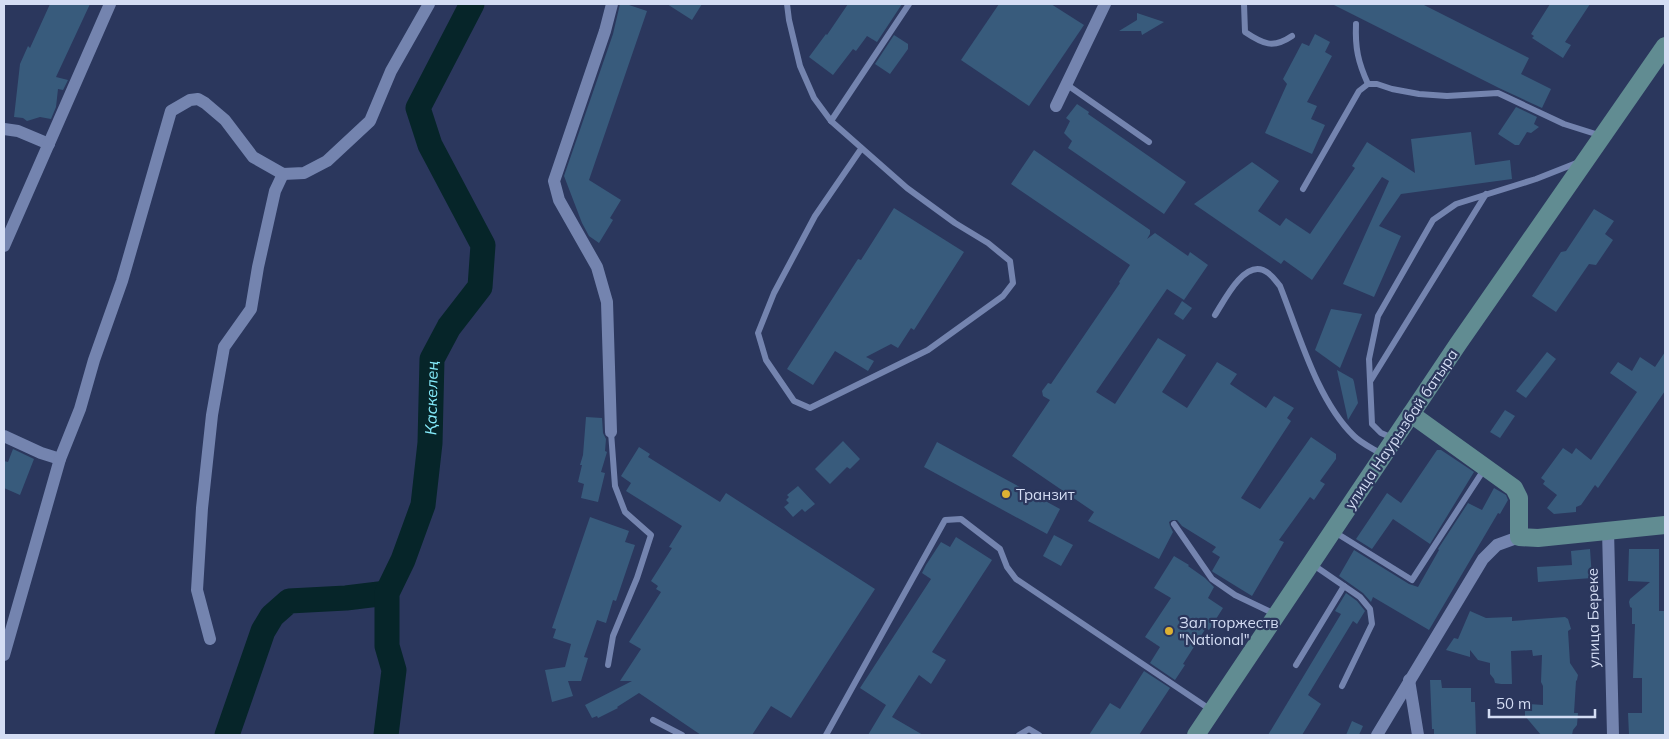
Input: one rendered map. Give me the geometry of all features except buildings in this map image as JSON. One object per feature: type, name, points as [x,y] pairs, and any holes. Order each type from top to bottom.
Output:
[{"type":"main road","name":"улица Наурызбай батыра","points":[[1196,735],[1411,414],[1665,46]]},
{"type":"main road","points":[[1411,414],[1514,488],[1519,498],[1519,537],[1538,538],[1665,525]]},
{"type":"street","points":[[4,246],[110,4]]},
{"type":"street","points":[[4,655],[60,459],[80,409],[94,360],[122,281],[171,111],[190,100],[198,99],[225,120],[240,143],[253,157],[283,174],[304,173],[327,161],[370,121],[391,71],[429,4]]},
{"type":"street","points":[[611,432],[607,302],[597,267],[559,200],[554,181],[612,4]]},
{"type":"street","points":[[1056,106],[1105,4]]},
{"type":"street","points":[[4,129],[18,131],[49,144]]},
{"type":"street","points":[[210,639],[197,590],[202,508],[212,415],[224,347],[251,309],[258,267],[275,191],[283,174]]},
{"type":"street","points":[[4,436],[41,453],[60,459]]},
{"type":"street","name":"улица Береке","points":[[1608,530],[1613,735]]},
{"type":"street","points":[[1377,735],[1483,559],[1497,545],[1519,537]]},
{"type":"street","points":[[1409,680],[1418,735]]},
{"type":"lane","points":[[787,4],[800,66],[814,98],[831,121],[906,188],[955,223],[988,243],[1010,261],[1013,283],[1003,296],[928,350],[810,408],[794,401],[766,360],[758,333],[774,293],[815,216],[861,149]]},
{"type":"lane","points":[[831,121],[909,4]]},
{"type":"lane","points":[[1244,4],[1245,32],[1261,43],[1282,43],[1292,36]]},
{"type":"lane","points":[[1356,24],[1358,63],[1368,84]]},
{"type":"lane","points":[[1066,84],[1149,142]]},
{"type":"lane","points":[[1303,189],[1359,91],[1368,84],[1438,95],[1498,93],[1564,124],[1607,131]]},
{"type":"lane","points":[[1394,439],[1382,433],[1372,424],[1369,359],[1378,316],[1434,220],[1456,204],[1536,179],[1587,159]]},
{"type":"lane","points":[[1371,380],[1486,194]]},
{"type":"lane","points":[[1215,315],[1236,283],[1247,271],[1254,268],[1264,270],[1271,275],[1280,286],[1317,380],[1328,402],[1355,437],[1384,455]]},
{"type":"lane","points":[[608,665],[613,636],[637,578],[651,535],[625,512],[615,486],[611,432]]},
{"type":"lane","points":[[1333,531],[1412,580],[1486,467]]},
{"type":"lane","points":[[826,735],[945,520],[961,519],[1000,549],[1006,567],[1016,579],[1212,711]]},
{"type":"lane","points":[[1174,524],[1212,579],[1235,595],[1276,615]]},
{"type":"lane","points":[[1311,564],[1360,597],[1370,609],[1372,624],[1342,686]]},
{"type":"lane","points":[[1296,665],[1344,586]]},
{"type":"lane","points":[[653,720],[682,735]]},
{"type":"lane","points":[[1019,735],[1029,729],[1039,735]]},
{"type":"waterway","name":"Қаскелең","points":[[386,735],[394,670],[387,646],[387,593],[403,560],[423,505],[430,443],[432,359],[449,327],[480,287],[483,245],[430,145],[418,108],[472,4]]},
{"type":"waterway","points":[[227,735],[263,631],[272,616],[289,601],[346,598],[387,593]]},
{"type":"place","name":"Транзит","points":[[1006,494]]},
{"type":"place","name":"Зал торжеств \"National\"","points":[[1169,631]]}]
